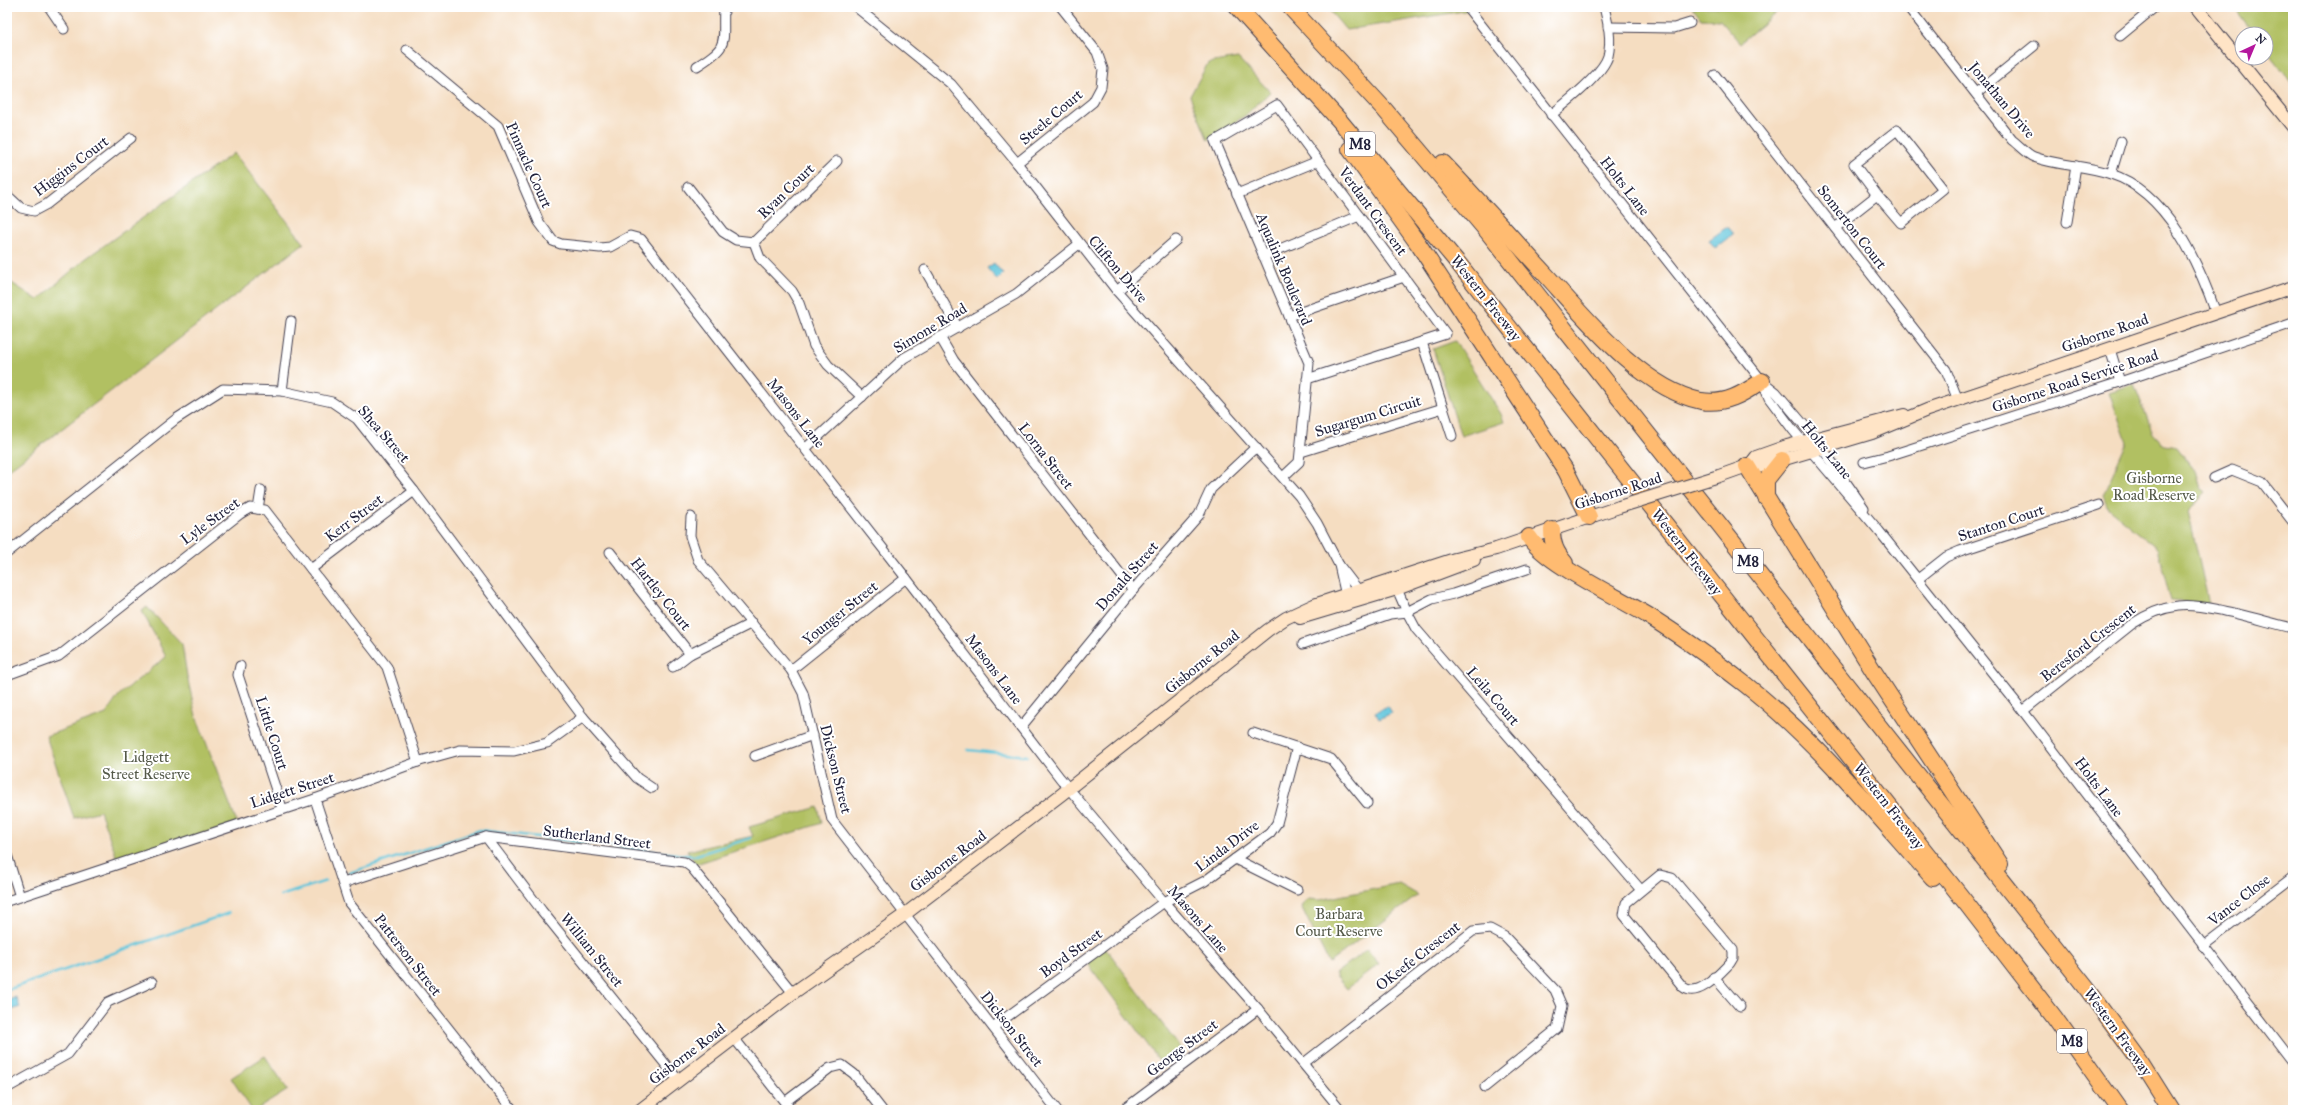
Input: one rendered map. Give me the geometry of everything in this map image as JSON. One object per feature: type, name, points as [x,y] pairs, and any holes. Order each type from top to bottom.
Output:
[{"type":"highway","name":"Western Freeway","points":[[1238,7],[1340,121],[1448,250],[2021,974],[2120,1110]]},
{"type":"highway","name":"Western Freeway","points":[[1290,7],[1340,60],[1487,231],[2088,990],[2142,1064],[2171,1110]]},
{"type":"highway","points":[[1258,29],[1301,88],[1356,156],[1419,244],[1566,471],[1589,517]]},
{"type":"highway","points":[[1340,60],[1389,106],[1585,317],[1637,367],[1674,390],[1701,400],[1720,401],[1736,398],[1762,381]]},
{"type":"highway","points":[[1766,498],[1766,480],[1782,460]]},
{"type":"highway","points":[[1748,466],[1766,498],[1932,763],[2088,990]]},
{"type":"highway","points":[[1552,530],[1556,551],[1577,574]]},
{"type":"highway","points":[[1529,537],[1537,548],[1577,574],[1670,629],[1709,656],[1766,701],[1844,778],[2021,974]]},
{"type":"main road","points":[[2196,7],[2293,127]]},
{"type":"main road","points":[[2204,7],[2234,45]]},
{"type":"main road","points":[[2250,66],[2293,122]]},
{"type":"main road","name":"Gisborne Road","points":[[1748,466],[1756,457],[1802,441],[1927,410],[2293,287]]},
{"type":"main road","name":"Gisborne Road","points":[[640,1110],[793,993],[904,915],[1069,789],[1268,630],[1347,600],[1458,567],[1496,549],[1529,537],[1748,466],[1758,467],[1811,453],[1900,423],[1927,410]]},
{"type":"street","points":[[49,7],[64,29]]},
{"type":"street","points":[[697,66],[717,54],[723,43],[724,7]]},
{"type":"street","name":"Clifton Drive","points":[[858,7],[951,84],[1017,163],[1117,291],[1299,496],[1318,523],[1339,565]]},
{"type":"street","name":"Steele Court","points":[[1017,163],[1093,102],[1101,87],[1103,69],[1097,52],[1061,7]]},
{"type":"street","name":"Holts Lane","points":[[1467,7],[1762,381],[1776,392],[1823,449],[1879,531]]},
{"type":"street","points":[[1551,115],[1599,71],[1608,57],[1610,42],[1604,7]]},
{"type":"street","name":"Jonathan Drive","points":[[1908,7],[2012,140],[2032,156],[2111,174],[2130,182],[2170,220],[2198,267],[2216,313]]},
{"type":"street","points":[[2120,36],[2155,7]]},
{"type":"street","points":[[1608,27],[1674,28],[1690,23]]},
{"type":"street","points":[[1976,93],[2034,46]]},
{"type":"street","name":"Pinnacle Court","points":[[407,50],[498,126],[539,222],[553,241],[561,244],[600,248],[610,247],[630,236],[636,236]]},
{"type":"street","name":"Somerton Court","points":[[1715,75],[1946,370],[1958,400]]},
{"type":"street","name":"Verdant Crescent","points":[[1277,105],[1446,334],[1422,342]]},
{"type":"street","name":"Aqualink Boulevard","points":[[1277,105],[1215,140],[1309,364],[1299,462],[1283,477]]},
{"type":"street","points":[[1897,130],[1943,189],[1901,223],[1877,195],[1854,164],[1897,130]]},
{"type":"street","name":"Higgins Court","points":[[7,195],[21,208],[34,211],[46,204],[131,138]]},
{"type":"street","points":[[2111,174],[2121,141]]},
{"type":"street","name":"Ryan Court","points":[[754,242],[837,161]]},
{"type":"street","points":[[1237,194],[1318,162]]},
{"type":"street","points":[[2067,222],[2076,166]]},
{"type":"street","points":[[688,187],[723,232],[736,240],[754,242],[760,258],[792,290],[799,303],[814,346],[828,365],[862,397]]},
{"type":"street","points":[[1835,228],[1877,195]]},
{"type":"street","points":[[1263,256],[1359,216]]},
{"type":"street","name":"Masons Lane","points":[[636,236],[648,247],[806,448],[1069,789],[1164,902],[1304,1063],[1341,1110]]},
{"type":"street","points":[[1117,291],[1176,240]]},
{"type":"street","name":"Simone Road","points":[[806,448],[904,358],[940,336],[958,328],[1016,294],[1079,244]]},
{"type":"street","points":[[925,270],[958,328]]},
{"type":"street","points":[[1289,316],[1404,277]]},
{"type":"street","points":[[282,391],[291,321]]},
{"type":"street","name":"Gisborne Road Service Road","points":[[1864,462],[1888,456],[2120,382],[2293,323]]},
{"type":"street","name":"Lorna Street","points":[[940,336],[954,361],[1133,590]]},
{"type":"street","points":[[1307,379],[1422,342]]},
{"type":"street","name":"Sugargum Circuit","points":[[1422,342],[1452,436]]},
{"type":"street","points":[[2110,349],[2120,382]]},
{"type":"street","name":"Holts Lane","points":[[1762,381],[1769,398],[1811,453],[1879,531],[2023,711],[2293,1062]]},
{"type":"street","name":"Shea Street","points":[[7,553],[176,419],[223,389],[282,391],[332,402],[356,419],[414,490],[583,716],[636,778],[652,788]]},
{"type":"street","name":"Sugargum Circuit","points":[[1301,452],[1443,408]]},
{"type":"street","name":"Donald Street","points":[[1021,727],[1133,590],[1199,515],[1211,489],[1256,447]]},
{"type":"street","points":[[2214,478],[2232,470],[2262,482],[2293,522]]},
{"type":"street","points":[[258,509],[260,490]]},
{"type":"street","name":"Kerr Street","points":[[311,569],[414,490]]},
{"type":"street","name":"Stanton Court","points":[[1918,579],[1946,557],[1960,551],[2099,505]]},
{"type":"street","name":"Lyle Street","points":[[7,675],[59,656],[240,514],[250,508],[265,510],[387,667],[418,762]]},
{"type":"street","name":"Dickson Street","points":[[691,517],[690,536],[698,560],[791,670],[803,693],[832,820],[1056,1110]]},
{"type":"street","name":"Hartley Court","points":[[610,552],[690,654]]},
{"type":"street","points":[[1339,565],[1361,596]]},
{"type":"street","points":[[1339,565],[1347,600]]},
{"type":"street","points":[[1303,644],[1390,614],[1406,612],[1432,599],[1453,594],[1527,569]]},
{"type":"street","name":"Younger Street","points":[[791,670],[906,578]]},
{"type":"street","name":"Leila Court","points":[[1396,585],[1406,612],[1416,629],[1641,890]]},
{"type":"street","name":"Beresford Crescent","points":[[2023,711],[2132,624],[2148,614],[2178,605],[2205,607],[2293,628]]},
{"type":"street","name":"Hartley Court","points":[[672,667],[690,654],[752,623]]},
{"type":"street","name":"Little Court","points":[[240,666],[238,675],[282,808]]},
{"type":"street","name":"Lidgett Street","points":[[7,901],[282,808],[315,799],[418,762],[460,750],[514,751],[547,743],[583,716]]},
{"type":"street","points":[[1253,732],[1331,759],[1367,803]]},
{"type":"street","points":[[755,756],[813,735]]},
{"type":"street","name":"Linda Drive","points":[[1164,902],[1206,881],[1270,833],[1277,823],[1297,748]]},
{"type":"street","name":"Patterson Street","points":[[315,799],[349,902],[513,1110]]},
{"type":"street","name":"Sutherland Street","points":[[343,883],[486,837],[684,862],[690,867],[793,993]]},
{"type":"street","name":"William Street","points":[[486,837],[542,911],[679,1081]]},
{"type":"street","points":[[7,855],[20,897]]},
{"type":"street","points":[[1235,859],[1297,890]]},
{"type":"street","points":[[1660,875],[1670,876],[1733,950],[1732,960],[1714,976],[1697,990],[1690,990],[1683,987],[1624,915],[1626,903],[1660,875]]},
{"type":"street","name":"Vance Close","points":[[2203,946],[2293,877]]},
{"type":"street","name":"Boyd Street","points":[[993,1027],[1164,902]]},
{"type":"street","name":"OKeefe Crescent","points":[[1304,1063],[1473,931],[1490,930],[1505,936],[1555,990],[1562,1006],[1557,1029],[1485,1087]]},
{"type":"street","points":[[1714,976],[1740,1007]]},
{"type":"street","points":[[7,1088],[68,1054],[108,1002],[152,982]]},
{"type":"street","name":"George Street","points":[[1123,1110],[1258,1009]]},
{"type":"street","points":[[734,1038],[791,1110]]},
{"type":"street","points":[[784,1102],[830,1068],[842,1065],[854,1074],[882,1110]]},
{"type":"green space","points":[[1344,7],[1489,7],[1346,30],[1329,10]]},
{"type":"green space","points":[[1692,7],[1783,7],[1740,43],[1720,20],[1701,19]]},
{"type":"green space","points":[[2234,7],[2293,7],[2293,85],[2274,60],[2274,26],[2248,26]]},
{"type":"green space","points":[[1238,58],[1270,92],[1246,115],[1208,140],[1190,96],[1208,63]]},
{"type":"green space","points":[[234,153],[304,243],[7,471],[7,280],[38,300],[85,259]]},
{"type":"green space","points":[[1455,341],[1501,414],[1504,422],[1461,436],[1433,349]]},
{"type":"green space","name":"Gisborne Road Reserve","points":[[2134,384],[2153,433],[2164,445],[2177,447],[2197,474],[2201,488],[2206,492],[2188,511],[2209,604],[2171,601],[2157,548],[2108,508],[2103,495],[2127,442],[2109,392]]},
{"type":"green space","name":"Lidgett Street Reserve","points":[[147,607],[182,644],[196,716],[237,823],[119,864],[100,811],[74,818],[46,736],[106,714],[119,695],[166,657],[142,611]]},
{"type":"green space","points":[[818,807],[822,823],[696,864],[687,851],[753,836],[749,827]]},
{"type":"green space","name":"Barbara Court Reserve","points":[[1399,884],[1418,895],[1329,963],[1301,906],[1309,899],[1320,900]]},
{"type":"green space","points":[[1105,947],[1184,1053],[1164,1067],[1086,961]]},
{"type":"green space","points":[[1367,949],[1379,964],[1347,989],[1335,974]]},
{"type":"green space","points":[[265,1056],[288,1090],[256,1110],[252,1110],[231,1078]]},
{"type":"water","points":[[1727,227],[1733,234],[1715,248],[1709,240]]},
{"type":"water","points":[[994,263],[1003,274],[997,280],[987,268]]},
{"type":"water","points":[[1388,706],[1392,713],[1379,719],[1375,712]]},
{"type":"water","points":[[16,997],[20,1007],[7,1012],[7,1001]]},
{"type":"waterway","points":[[968,750],[1027,756]]},
{"type":"waterway","points":[[349,873],[480,830],[693,856],[751,838]]},
{"type":"waterway","points":[[280,896],[326,881]]},
{"type":"waterway","points":[[7,990],[229,913]]}]
